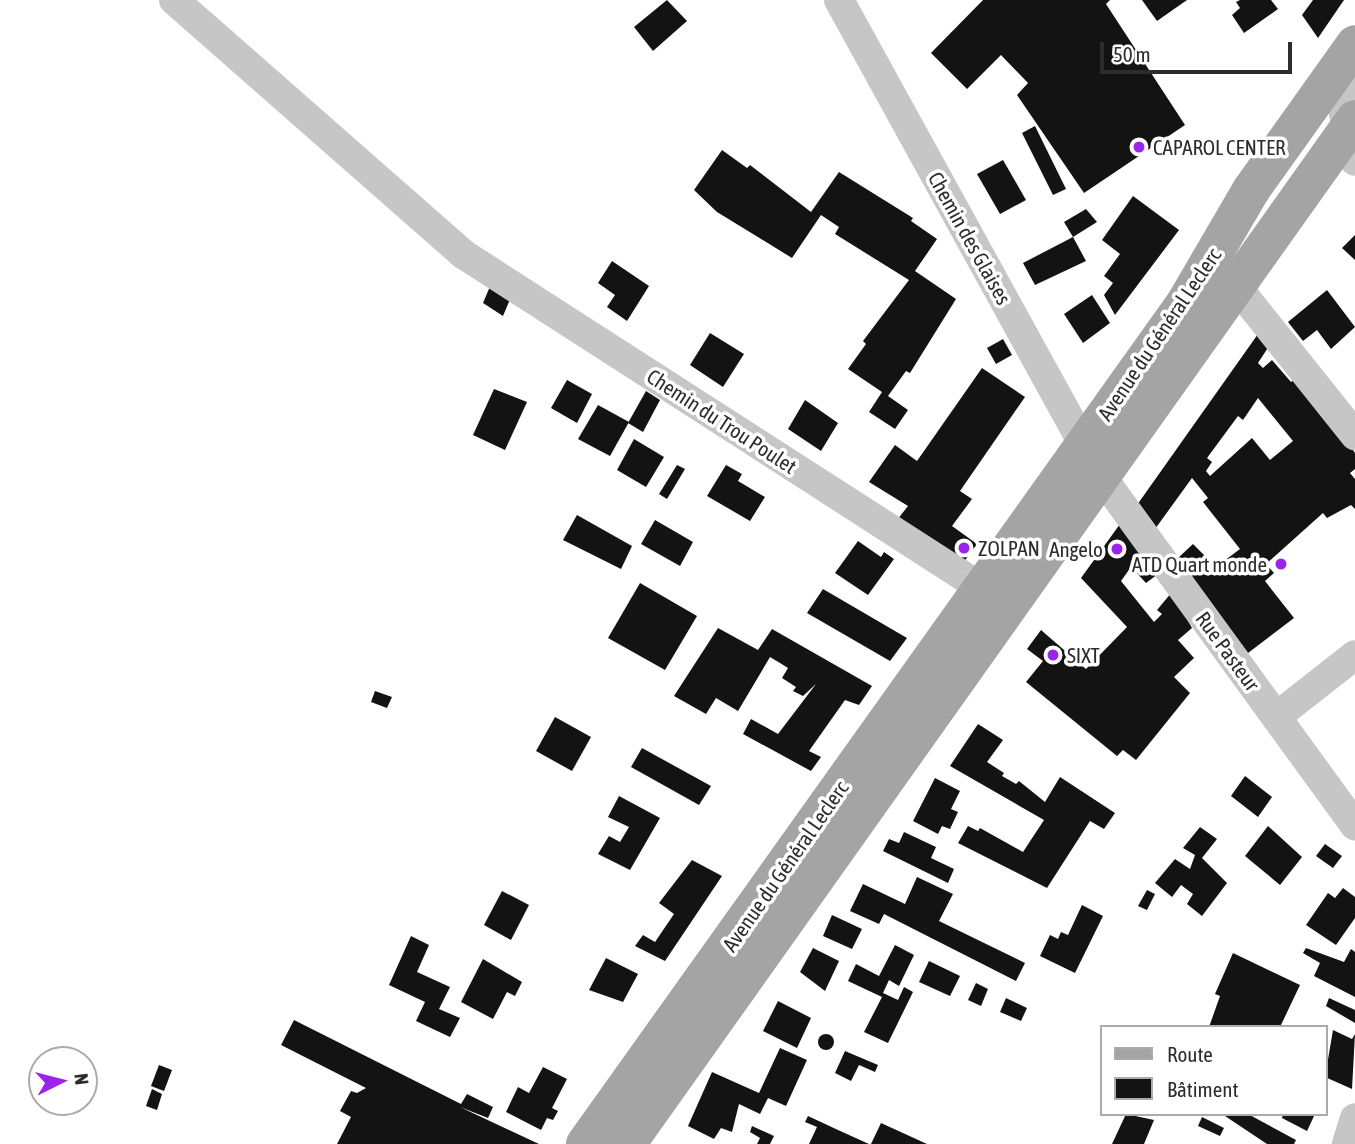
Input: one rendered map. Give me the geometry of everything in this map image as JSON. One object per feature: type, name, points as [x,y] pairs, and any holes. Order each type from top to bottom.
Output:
[{"type":"main road","name":"Avenue du Général Leclerc","points":[[627,1144],[1092,460],[1251,190],[1355,44]]},
{"type":"main road","name":"Avenue du Général Leclerc","points":[[1092,460],[1236,286],[1353,136]]},
{"type":"main road","points":[[1286,142],[1353,136]]},
{"type":"main road","name":"Avenue du Général Leclerc","points":[[585,1144],[993,608]]},
{"type":"street","name":"Chemin du Trou Poulet","points":[[173,0],[463,254],[993,608]]},
{"type":"street","name":"Chemin des Glaises","points":[[839,0],[1092,460]]},
{"type":"street","points":[[1353,136],[1344,104],[1355,79]]},
{"type":"street","points":[[1236,286],[1355,435]]},
{"type":"street","name":"Rue Pasteur","points":[[1092,460],[1355,825]]},
{"type":"street","points":[[1276,717],[1355,655]]},
{"type":"street","points":[[1347,1144],[1355,1118]]},
{"type":"building","points":[[667,0],[687,21],[653,51],[634,27]]},
{"type":"building","points":[[983,0],[1110,0],[1106,4],[1185,125],[1084,193],[1017,95],[1028,83],[1001,55],[967,89],[931,53]]},
{"type":"building","points":[[1142,0],[1187,0],[1157,21]]},
{"type":"building","points":[[1271,0],[1278,9],[1244,33],[1232,15],[1240,8],[1236,2]]},
{"type":"building","points":[[1313,0],[1344,0],[1318,38],[1302,15]]},
{"type":"building","points":[[1035,126],[1066,189],[1053,195],[1022,133]]},
{"type":"building","points":[[722,150],[747,168],[750,165],[811,212],[839,172],[913,218],[911,221],[937,239],[915,271],[956,299],[910,373],[906,371],[888,396],[908,410],[895,429],[869,412],[882,392],[848,369],[866,344],[863,341],[909,280],[835,234],[839,227],[821,215],[792,258],[717,212],[694,190]]},
{"type":"building","points":[[1003,160],[1026,200],[1000,214],[977,174]]},
{"type":"building","points":[[1133,196],[1179,230],[1115,315],[1104,295],[1113,283],[1104,276],[1120,254],[1102,240]]},
{"type":"building","points":[[1086,209],[1097,222],[1073,237],[1064,222]]},
{"type":"building","points":[[1355,235],[1355,260],[1342,248]]},
{"type":"building","points":[[1073,237],[1086,261],[1035,285],[1023,263]]},
{"type":"building","points":[[612,261],[649,286],[627,321],[607,307],[615,295],[598,283]]},
{"type":"building","points":[[494,277],[513,292],[503,316],[483,303]]},
{"type":"building","points":[[1327,290],[1355,327],[1331,349],[1317,330],[1303,341],[1288,322]]},
{"type":"building","points":[[1092,295],[1110,323],[1083,343],[1064,314]]},
{"type":"building","points":[[710,333],[744,354],[723,387],[690,365]]},
{"type":"building","points":[[1258,334],[1271,343],[1258,363],[1263,368],[1272,360],[1291,382],[1302,374],[1355,453],[1355,469],[1350,473],[1355,479],[1355,509],[1351,505],[1327,518],[1323,513],[1266,564],[1274,573],[1265,581],[1294,618],[1248,653],[1178,558],[1193,544],[1216,567],[1240,549],[1203,502],[1208,498],[1192,478],[1155,529],[1137,505]],"holes":[[[1258,398],[1293,441],[1270,460],[1252,438],[1210,476],[1206,471],[1212,462],[1207,458],[1238,416],[1243,420]]]},
{"type":"building","points":[[1003,339],[1012,355],[996,364],[987,348]]},
{"type":"building","points":[[982,368],[1025,397],[960,491],[972,499],[952,526],[977,544],[963,563],[897,520],[908,506],[869,482],[895,445],[917,461]]},
{"type":"building","points":[[567,380],[592,394],[577,423],[551,408]]},
{"type":"building","points":[[494,389],[527,402],[505,450],[473,435]]},
{"type":"building","points":[[646,391],[660,400],[643,432],[628,423]]},
{"type":"building","points":[[805,400],[838,423],[821,451],[788,429]]},
{"type":"building","points":[[598,405],[629,422],[610,456],[578,439]]},
{"type":"building","points":[[634,439],[664,457],[646,487],[617,470]]},
{"type":"building","points":[[677,465],[685,469],[667,499],[659,494]]},
{"type":"building","points":[[726,465],[742,474],[738,481],[765,497],[750,521],[707,496]]},
{"type":"building","points":[[577,515],[632,546],[621,569],[563,540]]},
{"type":"building","points":[[655,520],[693,542],[680,566],[641,544]]},
{"type":"building","points":[[1120,524],[1158,574],[1146,583],[1131,567],[1121,581],[1154,622],[1162,614],[1157,610],[1172,592],[1192,628],[1178,640],[1194,658],[1174,677],[1190,693],[1136,760],[1123,750],[1117,756],[1026,682],[1043,661],[1027,649],[1041,630],[1086,669],[1127,627],[1081,578]]},
{"type":"building","points":[[858,541],[881,557],[884,552],[894,559],[868,595],[835,573]]},
{"type":"building","points":[[640,583],[697,616],[665,670],[608,638]]},
{"type":"building","points":[[823,589],[907,638],[890,661],[807,613]]},
{"type":"building","points":[[718,628],[758,650],[772,629],[872,686],[859,705],[845,700],[809,751],[821,757],[811,771],[743,734],[751,719],[778,734],[816,684],[803,696],[793,691],[796,687],[782,678],[788,668],[770,657],[738,711],[716,698],[706,714],[674,696]]},
{"type":"building","points":[[375,691],[392,697],[387,708],[371,702]]},
{"type":"building","points":[[555,717],[591,737],[572,771],[536,751]]},
{"type":"building","points":[[978,724],[1003,740],[987,762],[1004,773],[1002,776],[1016,784],[1019,781],[1045,802],[1060,777],[1115,813],[1104,829],[1090,821],[1047,888],[958,843],[968,826],[978,831],[980,828],[1023,852],[1044,820],[950,766]]},
{"type":"building","points":[[642,748],[711,786],[699,805],[631,767]]},
{"type":"building","points":[[1245,776],[1272,797],[1258,817],[1231,796]]},
{"type":"building","points":[[935,778],[960,791],[951,809],[958,812],[950,829],[942,826],[938,834],[913,821]]},
{"type":"building","points":[[619,796],[660,818],[630,870],[598,854],[609,836],[620,842],[629,827],[608,817]]},
{"type":"building","points":[[1268,826],[1302,857],[1280,885],[1245,856]]},
{"type":"building","points":[[1200,827],[1217,839],[1202,858],[1227,883],[1202,916],[1187,904],[1193,894],[1181,885],[1172,897],[1155,883],[1175,859],[1190,869],[1195,855],[1183,848]]},
{"type":"building","points":[[904,832],[936,847],[931,858],[954,869],[948,883],[883,851],[889,839],[899,843]]},
{"type":"building","points":[[1325,844],[1342,856],[1333,868],[1316,856]]},
{"type":"building","points":[[692,860],[722,876],[665,961],[635,946],[643,935],[655,942],[674,914],[659,903]]},
{"type":"building","points":[[917,877],[953,894],[939,921],[1025,963],[1016,981],[884,914],[879,924],[850,911],[863,884],[905,904]]},
{"type":"building","points":[[1343,888],[1355,897],[1355,918],[1336,945],[1306,925],[1328,893],[1335,898]]},
{"type":"building","points":[[1147,890],[1155,894],[1147,910],[1138,906]]},
{"type":"building","points":[[502,891],[529,905],[511,940],[484,925]]},
{"type":"building","points":[[1082,905],[1103,916],[1075,973],[1040,956],[1050,935],[1058,939],[1061,932],[1068,935]]},
{"type":"building","points":[[832,915],[862,929],[852,949],[823,936]]},
{"type":"building","points":[[411,936],[429,945],[417,972],[450,987],[439,1009],[460,1018],[450,1037],[416,1021],[425,1002],[389,985]]},
{"type":"building","points":[[895,945],[914,955],[899,986],[889,980],[883,993],[898,1000],[904,987],[913,992],[888,1043],[864,1032],[882,997],[848,981],[856,964],[879,976]]},
{"type":"building","points":[[813,948],[839,961],[825,991],[800,972]]},
{"type":"building","points":[[1306,948],[1344,962],[1351,949],[1355,952],[1355,997],[1314,976],[1320,963],[1303,953]]},
{"type":"building","points":[[1233,953],[1300,985],[1281,1025],[1210,1025],[1220,996],[1215,994]]},
{"type":"building","points":[[606,958],[638,974],[623,1002],[589,990]]},
{"type":"building","points":[[483,959],[522,982],[515,996],[507,992],[493,1019],[461,1002]]},
{"type":"building","points":[[929,961],[960,976],[950,996],[919,982]]},
{"type":"building","points":[[976,983],[988,989],[981,1006],[968,1000]]},
{"type":"building","points":[[1006,998],[1027,1008],[1021,1021],[1000,1012]]},
{"type":"building","points":[[1329,998],[1355,1010],[1355,1023],[1326,1006]]},
{"type":"building","points":[[778,1001],[811,1018],[797,1048],[763,1031]]},
{"type":"building","points":[[294,1020],[461,1104],[467,1094],[493,1107],[488,1118],[460,1107],[539,1144],[337,1144],[351,1117],[340,1111],[351,1091],[357,1093],[366,1088],[281,1045]]},
{"type":"building","points":[[1333,1030],[1352,1039],[1355,1034],[1352,1089],[1327,1078]]},
{"type":"building","points":[[823,1034],[829,1034],[834,1042],[832,1048],[823,1050],[818,1045],[818,1039]]},
{"type":"building","points":[[780,1048],[807,1060],[786,1106],[768,1098],[760,1114],[739,1104],[732,1132],[721,1128],[714,1139],[688,1126],[712,1072],[759,1093]]},
{"type":"building","points":[[845,1051],[878,1065],[875,1072],[859,1065],[851,1081],[835,1073]]},
{"type":"building","points":[[159,1065],[172,1070],[164,1091],[151,1086]]},
{"type":"building","points":[[543,1067],[567,1079],[552,1108],[558,1111],[553,1120],[547,1118],[541,1130],[506,1112],[518,1087],[529,1093]]},
{"type":"building","points":[[152,1089],[162,1094],[157,1110],[146,1106]]},
{"type":"building","points":[[808,1116],[869,1144],[809,1144],[817,1127],[805,1122]]},
{"type":"building","points":[[1125,1116],[1154,1120],[1144,1144],[1112,1144]]},
{"type":"building","points":[[1225,1116],[1252,1116],[1296,1140],[1294,1144],[1267,1144]]},
{"type":"building","points":[[1282,1116],[1314,1116],[1307,1131]]},
{"type":"building","points":[[1202,1117],[1224,1128],[1220,1136],[1198,1126]]},
{"type":"building","points":[[881,1123],[927,1144],[871,1144]]},
{"type":"building","points":[[752,1126],[774,1136],[770,1144],[757,1144],[760,1138],[750,1132]]},
{"type":"place","name":"CAPAROL CENTER","points":[[1139,147]]},
{"type":"place","name":"ZOLPAN","points":[[964,548]]},
{"type":"place","name":"Angelo","points":[[1117,549]]},
{"type":"place","name":"ATD Quart monde","points":[[1281,564]]},
{"type":"place","name":"SIXT","points":[[1053,655]]}]
